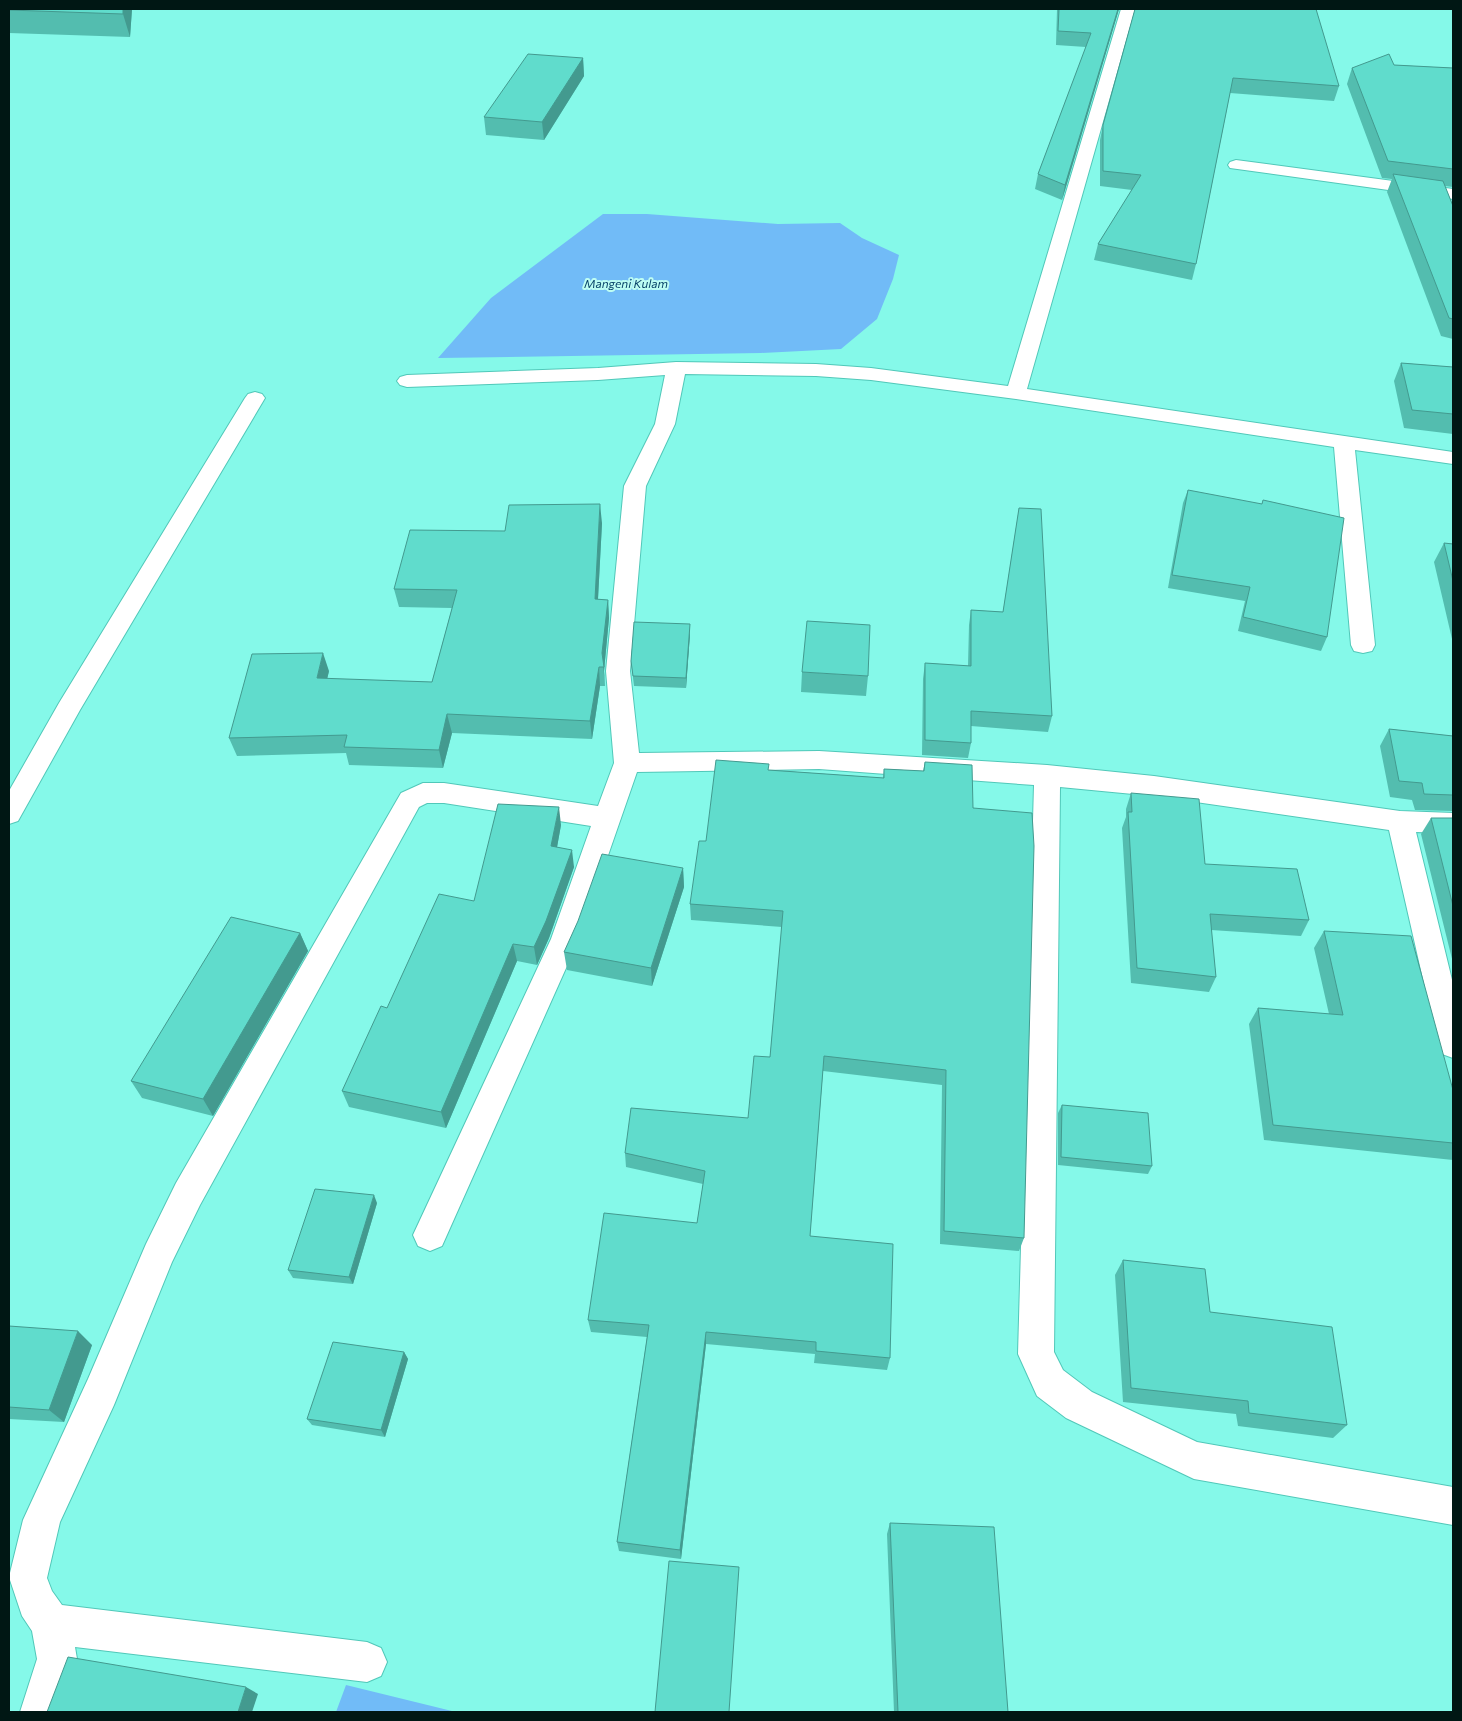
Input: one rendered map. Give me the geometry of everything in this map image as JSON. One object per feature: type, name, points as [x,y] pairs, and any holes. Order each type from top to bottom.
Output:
[{"type":"street","points":[[1016,393],[1128,9]]},
{"type":"street","points":[[1236,165],[1453,194]]},
{"type":"street","points":[[430,1235],[564,939],[627,763],[618,671],[635,486],[664,424],[676,368]]},
{"type":"street","points":[[408,381],[598,374],[676,368],[825,371],[871,374],[1016,393],[1453,458]]},
{"type":"street","points":[[9,814],[68,709],[256,398]]},
{"type":"street","points":[[1344,442],[1363,645]]},
{"type":"street","points":[[627,763],[819,760],[1047,775],[1154,786],[1400,821],[1453,824]]},
{"type":"street","points":[[1047,775],[1036,1354],[1050,1383],[1078,1405],[1194,1460],[1453,1506]]},
{"type":"street","points":[[40,1712],[57,1659],[51,1624],[36,1602],[28,1578],[42,1520],[101,1392],[158,1255],[188,1194],[410,800],[423,793],[444,793],[608,818]]},
{"type":"street","points":[[1400,821],[1453,1046]]},
{"type":"street","points":[[51,1624],[367,1662]]},
{"type":"water","name":"Mangeni Kulam","points":[[603,214],[647,214],[778,224],[840,223],[862,238],[899,255],[893,279],[877,319],[841,349],[761,353],[438,358],[491,298]]},
{"type":"water","points":[[346,1685],[456,1712],[336,1712]]},
{"type":"building","points":[[123,9],[123,14],[9,10]]},
{"type":"building","points":[[1059,9],[1118,9],[1065,185],[1038,174],[1091,33],[1058,31]]},
{"type":"building","points":[[1135,9],[1316,9],[1339,86],[1233,78],[1196,264],[1098,244],[1141,175],[1103,171],[1103,125]]},
{"type":"building","points":[[528,54],[583,58],[542,122],[484,117]]},
{"type":"building","points":[[1389,54],[1394,65],[1453,68],[1453,169],[1388,161],[1352,68]]},
{"type":"building","points":[[1393,174],[1443,181],[1453,206],[1453,319],[1449,318]]},
{"type":"building","points":[[1401,363],[1453,367],[1453,414],[1412,410]]},
{"type":"building","points":[[1188,490],[1262,504],[1263,500],[1344,518],[1327,637],[1243,617],[1250,587],[1172,575]]},
{"type":"building","points":[[600,504],[595,599],[608,600],[602,653],[604,667],[599,667],[590,721],[447,714],[439,750],[344,747],[347,735],[229,738],[252,654],[323,653],[317,678],[432,682],[457,590],[394,589],[410,530],[505,531],[509,505]]},
{"type":"building","points":[[1019,508],[1041,509],[1052,716],[971,711],[971,743],[925,740],[925,663],[971,666],[971,610],[1003,612]]},
{"type":"building","points":[[1444,543],[1453,544],[1453,581]]},
{"type":"building","points":[[807,621],[870,625],[868,676],[802,672]]},
{"type":"building","points":[[634,622],[690,624],[686,678],[633,676],[631,661]]},
{"type":"building","points":[[1389,729],[1453,736],[1453,795],[1424,794],[1422,783],[1399,781]]},
{"type":"building","points":[[716,760],[769,764],[768,770],[884,778],[884,769],[924,771],[925,762],[972,765],[973,808],[1032,813],[1034,846],[1024,1238],[944,1231],[946,1070],[824,1056],[810,1236],[893,1244],[890,1358],[816,1351],[816,1342],[706,1332],[680,1550],[617,1542],[649,1325],[588,1320],[604,1213],[697,1223],[705,1171],[625,1153],[631,1108],[748,1118],[754,1056],[770,1057],[783,911],[690,904],[699,841],[706,841]]},
{"type":"building","points":[[1131,793],[1199,799],[1205,864],[1297,869],[1309,920],[1210,914],[1216,977],[1137,968],[1128,812],[1132,812]]},
{"type":"building","points":[[498,804],[559,807],[551,846],[572,850],[546,921],[534,947],[513,944],[441,1112],[342,1091],[381,1006],[387,1008],[439,894],[474,901]]},
{"type":"building","points":[[1431,818],[1453,818],[1453,906]]},
{"type":"building","points":[[602,854],[683,868],[651,968],[564,952],[578,921]]},
{"type":"building","points":[[231,917],[300,933],[203,1099],[131,1081]]},
{"type":"building","points":[[1324,931],[1411,936],[1453,1090],[1453,1143],[1273,1125],[1258,1008],[1343,1015]]},
{"type":"building","points":[[1062,1105],[1148,1113],[1152,1166],[1061,1157]]},
{"type":"building","points":[[315,1189],[374,1195],[349,1277],[288,1270]]},
{"type":"building","points":[[1123,1260],[1205,1269],[1210,1312],[1332,1327],[1347,1425],[1249,1413],[1248,1401],[1131,1388]]},
{"type":"building","points":[[9,1326],[78,1331],[49,1410],[9,1407]]},
{"type":"building","points":[[333,1342],[404,1352],[381,1430],[307,1419]]},
{"type":"building","points":[[890,1523],[994,1527],[1008,1712],[898,1712]]},
{"type":"building","points":[[669,1561],[739,1567],[729,1712],[655,1712]]},
{"type":"building","points":[[68,1657],[246,1687],[238,1712],[47,1712]]}]
